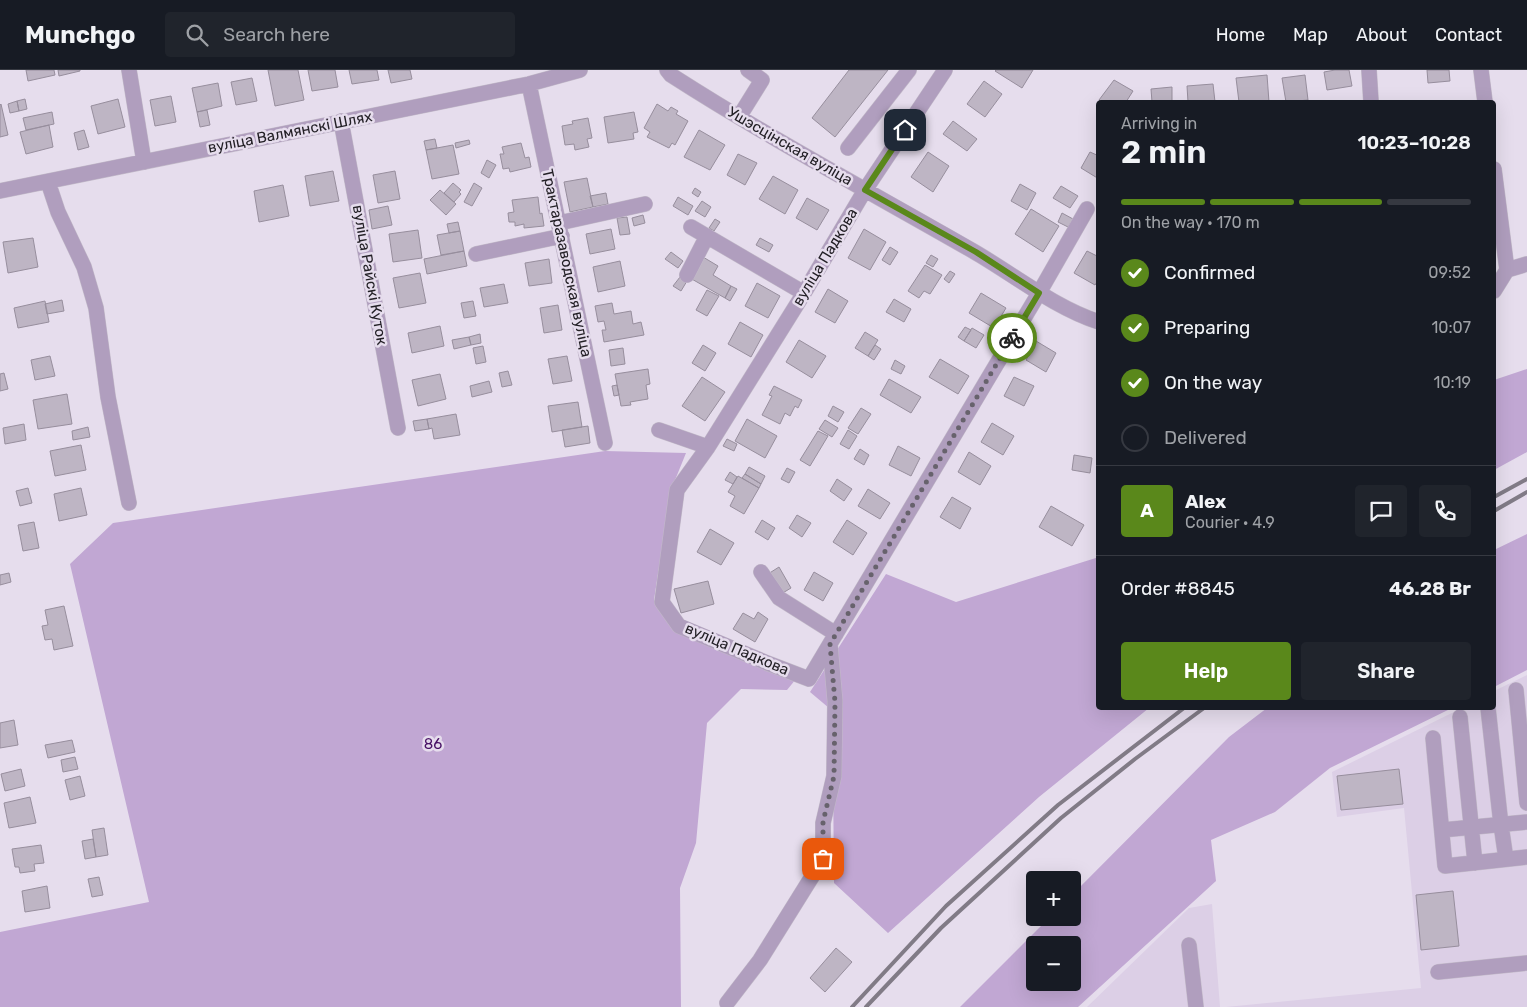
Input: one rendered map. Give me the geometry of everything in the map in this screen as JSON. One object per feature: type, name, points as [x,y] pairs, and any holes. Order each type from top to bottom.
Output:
[{"type":"street","points":[[129,70],[144,162]]},
{"type":"street","name":"вуліца Валмянскі Шлях","points":[[0,191],[529,84],[580,70]]},
{"type":"street","name":"Ушэсцінская вуліца","points":[[667,70],[670,75],[739,117],[976,252],[1039,293],[1096,321]]},
{"type":"street","points":[[739,117],[762,80],[748,70]]},
{"type":"street","points":[[848,148],[910,70]]},
{"type":"street","name":"вуліца Падкова","points":[[945,70],[865,190],[708,447],[677,490],[662,602],[679,626],[809,679],[1087,209]]},
{"type":"street","points":[[1369,70],[1372,100]]},
{"type":"street","points":[[1481,70],[1485,100]]},
{"type":"street","name":"Трактаразаводская вуліца","points":[[529,84],[605,443]]},
{"type":"street","name":"вуліца Райскі Куток","points":[[342,122],[398,428]]},
{"type":"street","points":[[48,182],[58,212],[84,267],[96,308],[108,397],[129,503]]},
{"type":"street","points":[[1496,185],[1506,270],[1496,288]]},
{"type":"street","points":[[476,254],[645,204]]},
{"type":"street","points":[[691,227],[804,292]]},
{"type":"street","points":[[687,275],[708,236]]},
{"type":"street","points":[[1506,270],[1527,264]]},
{"type":"street","points":[[659,430],[708,447]]},
{"type":"street","points":[[727,1004],[760,960],[823,859],[823,822],[834,776],[835,702],[833,639],[779,598],[761,572]]},
{"type":"street","points":[[1516,690],[1527,803]]},
{"type":"street","points":[[1488,710],[1506,859]]},
{"type":"street","points":[[1460,717],[1475,863]]},
{"type":"street","points":[[1433,738],[1445,866],[1527,857]]},
{"type":"street","points":[[1442,830],[1527,822]]},
{"type":"street","points":[[1189,944],[1196,1007]]},
{"type":"street","points":[[1438,972],[1527,963]]},
{"type":"shaded area","points":[[1527,675],[1527,1007],[1226,1007],[1421,988],[1404,808],[1337,817],[1332,772],[1458,710],[1496,710],[1496,690]]},
{"type":"shaded area","points":[[1212,904],[1220,1007],[1087,1007],[1189,908]]},
{"type":"green space","points":[[1527,369],[1527,452],[1496,469],[1496,379]]},
{"type":"green space","name":"86","points":[[605,451],[686,453],[671,490],[654,600],[674,630],[796,679],[787,690],[741,689],[707,723],[696,843],[680,888],[681,1007],[0,1007],[0,932],[149,902],[70,564],[113,523]]},
{"type":"green space","points":[[1527,534],[1527,670],[1496,686],[1496,549]]},
{"type":"green space","points":[[1096,558],[1096,710],[1147,710],[1039,797],[888,933],[834,883],[833,771],[829,708],[810,692],[886,574],[956,602]]},
{"type":"green space","points":[[1264,710],[1448,710],[1330,768],[1275,812],[1211,840],[1216,881],[1078,1007],[960,1007],[1026,941],[1026,991],[1081,991],[1081,936],[1031,936],[1041,926],[1081,926],[1081,886],[1229,737]]},
{"type":"building","points":[[26,70],[54,70],[55,75],[28,81]]},
{"type":"building","points":[[58,70],[80,70],[80,71],[59,76]]},
{"type":"building","points":[[268,70],[298,70],[304,100],[275,106]]},
{"type":"building","points":[[308,70],[335,70],[338,87],[312,91]]},
{"type":"building","points":[[349,70],[377,70],[379,80],[352,84]]},
{"type":"building","points":[[388,70],[410,70],[412,79],[391,83]]},
{"type":"building","points":[[849,70],[888,70],[835,137],[812,118]]},
{"type":"building","points":[[996,70],[1033,70],[1022,88]]},
{"type":"building","points":[[1349,70],[1352,86],[1327,90],[1324,72]]},
{"type":"building","points":[[1427,70],[1449,70],[1450,81],[1428,83]]},
{"type":"building","points":[[1267,75],[1269,100],[1239,100],[1236,78]]},
{"type":"building","points":[[1305,75],[1308,100],[1286,100],[1282,78]]},
{"type":"building","points":[[252,78],[257,101],[236,105],[231,82]]},
{"type":"building","points":[[1114,80],[1133,91],[1127,100],[1099,100]]},
{"type":"building","points":[[984,81],[1002,94],[985,117],[967,104]]},
{"type":"building","points":[[218,83],[222,106],[197,112],[192,88]]},
{"type":"building","points":[[1213,84],[1215,100],[1188,100],[1187,86]]},
{"type":"building","points":[[1172,87],[1172,100],[1152,100],[1151,89]]},
{"type":"building","points":[[171,96],[176,122],[155,126],[150,100]]},
{"type":"building","points":[[25,99],[27,109],[19,111],[17,101]]},
{"type":"building","points":[[118,99],[125,127],[98,134],[91,106]]},
{"type":"building","points":[[17,101],[19,111],[10,113],[8,104]]},
{"type":"building","points":[[657,104],[668,111],[671,107],[678,111],[676,114],[688,121],[675,145],[672,143],[669,148],[647,137],[650,132],[644,128]]},
{"type":"building","points":[[0,105],[8,135],[0,137]]},
{"type":"building","points":[[207,110],[210,125],[200,127],[197,112]]},
{"type":"building","points":[[52,112],[54,124],[26,130],[23,118]]},
{"type":"building","points":[[634,112],[638,132],[633,133],[634,139],[608,143],[604,117]]},
{"type":"building","points":[[588,118],[592,138],[587,139],[589,147],[575,150],[574,144],[565,145],[562,126],[573,124],[572,121]]},
{"type":"building","points":[[953,121],[977,139],[967,151],[943,134]]},
{"type":"building","points":[[49,125],[53,147],[26,154],[20,132]]},
{"type":"building","points":[[84,130],[89,147],[78,150],[74,133]]},
{"type":"building","points":[[699,130],[725,145],[710,170],[684,157]]},
{"type":"building","points":[[435,139],[437,148],[426,150],[424,141]]},
{"type":"building","points":[[469,140],[470,144],[456,148],[455,143]]},
{"type":"building","points":[[521,143],[525,158],[529,157],[531,167],[510,172],[509,168],[503,169],[500,154],[504,154],[502,147]]},
{"type":"building","points":[[453,145],[459,174],[432,179],[426,150]]},
{"type":"building","points":[[928,152],[949,166],[933,192],[911,177]]},
{"type":"building","points":[[1090,152],[1096,155],[1096,177],[1081,168]]},
{"type":"building","points":[[738,154],[757,163],[745,185],[727,175]]},
{"type":"building","points":[[487,160],[496,165],[489,178],[481,173]]},
{"type":"building","points":[[333,171],[339,201],[310,206],[305,176]]},
{"type":"building","points":[[395,171],[400,199],[378,203],[373,175]]},
{"type":"building","points":[[773,176],[798,190],[785,214],[759,199]]},
{"type":"building","points":[[587,178],[593,207],[570,212],[564,182]]},
{"type":"building","points":[[453,183],[461,190],[459,192],[461,194],[454,202],[444,193]]},
{"type":"building","points":[[474,183],[482,188],[472,206],[464,202]]},
{"type":"building","points":[[1020,184],[1036,193],[1027,210],[1011,201]]},
{"type":"building","points":[[283,185],[289,216],[259,222],[254,191]]},
{"type":"building","points":[[1061,186],[1078,196],[1070,208],[1053,198]]},
{"type":"building","points":[[695,188],[701,192],[698,197],[692,193]]},
{"type":"building","points":[[440,190],[456,204],[446,215],[430,200]]},
{"type":"building","points":[[606,193],[608,204],[593,207],[590,196]]},
{"type":"building","points":[[538,197],[544,226],[524,228],[524,224],[515,226],[515,222],[509,222],[508,213],[514,212],[512,200]]},
{"type":"building","points":[[678,197],[693,206],[688,215],[673,206]]},
{"type":"building","points":[[807,198],[829,210],[817,230],[796,218]]},
{"type":"building","points":[[702,201],[711,207],[705,217],[695,211]]},
{"type":"building","points":[[388,206],[392,225],[372,229],[369,210]]},
{"type":"building","points":[[1031,209],[1059,226],[1043,252],[1015,234]]},
{"type":"building","points":[[1062,213],[1073,219],[1068,227],[1058,222]]},
{"type":"building","points":[[643,215],[645,223],[634,226],[632,218]]},
{"type":"building","points":[[627,217],[630,234],[620,235],[617,218]]},
{"type":"building","points":[[715,219],[720,222],[714,231],[709,228]]},
{"type":"building","points":[[458,222],[460,231],[449,233],[447,224]]},
{"type":"building","points":[[611,229],[615,249],[590,254],[586,234]]},
{"type":"building","points":[[864,229],[886,242],[870,270],[848,258]]},
{"type":"building","points":[[418,230],[422,258],[393,262],[389,234]]},
{"type":"building","points":[[460,231],[464,251],[441,255],[437,235]]},
{"type":"building","points":[[33,238],[38,267],[8,273],[3,242]]},
{"type":"building","points":[[760,238],[773,245],[769,252],[756,245]]},
{"type":"building","points":[[890,247],[898,252],[890,265],[882,260]]},
{"type":"building","points":[[464,251],[467,266],[427,274],[424,259]]},
{"type":"building","points":[[1087,251],[1096,256],[1095,285],[1074,273]]},
{"type":"building","points":[[671,252],[683,261],[678,268],[665,259]]},
{"type":"building","points":[[931,255],[938,259],[933,267],[926,263]]},
{"type":"building","points":[[703,257],[718,266],[713,275],[731,286],[725,298],[690,278]]},
{"type":"building","points":[[549,259],[552,283],[529,286],[525,263]]},
{"type":"building","points":[[620,261],[625,286],[598,292],[593,267]]},
{"type":"building","points":[[925,265],[942,275],[930,294],[924,291],[919,298],[908,291]]},
{"type":"building","points":[[950,271],[955,274],[949,283],[944,279]]},
{"type":"building","points":[[420,273],[426,303],[399,308],[393,278]]},
{"type":"building","points":[[680,277],[687,281],[681,291],[673,286]]},
{"type":"building","points":[[757,283],[780,296],[768,318],[745,306]]},
{"type":"building","points":[[504,284],[508,303],[484,307],[480,288]]},
{"type":"building","points":[[731,286],[737,289],[730,301],[725,298]]},
{"type":"building","points":[[828,289],[848,301],[835,323],[815,312]]},
{"type":"building","points":[[707,290],[719,296],[707,316],[696,310]]},
{"type":"building","points":[[981,293],[1006,308],[994,328],[969,313]]},
{"type":"building","points":[[894,299],[911,309],[904,322],[886,312]]},
{"type":"building","points":[[62,300],[64,311],[47,314],[45,304]]},
{"type":"building","points":[[45,301],[49,322],[18,328],[14,308]]},
{"type":"building","points":[[473,301],[476,316],[464,318],[461,303]]},
{"type":"building","points":[[612,303],[614,314],[631,311],[633,324],[641,322],[644,335],[604,342],[602,330],[606,330],[604,321],[598,322],[595,306]]},
{"type":"building","points":[[558,305],[562,330],[544,333],[540,308]]},
{"type":"building","points":[[740,322],[763,335],[751,357],[728,344]]},
{"type":"building","points":[[440,326],[444,346],[412,353],[408,333]]},
{"type":"building","points":[[965,327],[971,330],[964,341],[958,337]]},
{"type":"building","points":[[972,328],[984,335],[976,348],[964,341]]},
{"type":"building","points":[[865,332],[878,340],[868,356],[855,348]]},
{"type":"building","points":[[480,334],[481,343],[471,345],[469,337]]},
{"type":"building","points":[[469,337],[471,345],[454,349],[452,340]]},
{"type":"building","points":[[799,340],[826,356],[812,378],[786,362]]},
{"type":"building","points":[[1036,341],[1056,353],[1046,372],[1026,360]]},
{"type":"building","points":[[703,345],[716,353],[705,371],[692,363]]},
{"type":"building","points":[[875,345],[881,349],[874,360],[868,356]]},
{"type":"building","points":[[483,346],[486,362],[476,364],[473,348]]},
{"type":"building","points":[[623,348],[625,364],[611,366],[609,350]]},
{"type":"building","points":[[50,356],[55,376],[35,380],[31,360]]},
{"type":"building","points":[[567,356],[572,381],[553,384],[548,359]]},
{"type":"building","points":[[940,359],[969,376],[958,394],[929,377]]},
{"type":"building","points":[[895,360],[905,366],[901,374],[891,369]]},
{"type":"building","points":[[648,369],[650,384],[646,385],[648,399],[630,402],[631,405],[621,406],[615,374]]},
{"type":"building","points":[[508,371],[512,385],[502,387],[499,373]]},
{"type":"building","points":[[4,373],[8,389],[0,391],[0,374]]},
{"type":"building","points":[[440,374],[446,399],[418,406],[412,380]]},
{"type":"building","points":[[702,377],[725,392],[705,421],[682,406]]},
{"type":"building","points":[[1014,377],[1034,386],[1024,406],[1004,396]]},
{"type":"building","points":[[889,379],[921,397],[911,413],[880,395]]},
{"type":"building","points":[[489,381],[492,392],[472,397],[470,386]]},
{"type":"building","points":[[617,385],[619,395],[614,396],[612,386]]},
{"type":"building","points":[[774,386],[802,400],[798,408],[795,406],[790,416],[785,413],[780,424],[762,415],[772,396],[769,395]]},
{"type":"building","points":[[67,394],[72,424],[38,429],[33,400]]},
{"type":"building","points":[[578,402],[582,427],[552,432],[548,406]]},
{"type":"building","points":[[833,406],[844,412],[838,422],[828,416]]},
{"type":"building","points":[[861,408],[871,414],[858,434],[848,428]]},
{"type":"building","points":[[456,414],[460,435],[434,439],[432,428],[429,429],[427,419]]},
{"type":"building","points":[[427,419],[429,429],[415,431],[413,421]]},
{"type":"building","points":[[747,419],[777,436],[765,458],[735,441]]},
{"type":"building","points":[[825,420],[838,428],[832,437],[819,429]]},
{"type":"building","points":[[992,423],[1014,436],[1003,455],[981,442]]},
{"type":"building","points":[[24,424],[26,440],[5,444],[3,428]]},
{"type":"building","points":[[588,426],[590,443],[565,447],[562,430]]},
{"type":"building","points":[[88,427],[90,437],[73,440],[72,431]]},
{"type":"building","points":[[848,430],[857,436],[849,449],[840,444]]},
{"type":"building","points":[[818,431],[828,436],[810,466],[800,460]]},
{"type":"building","points":[[727,439],[737,444],[734,451],[723,446]]},
{"type":"building","points":[[81,445],[86,470],[55,476],[50,451]]},
{"type":"building","points":[[898,446],[920,458],[911,476],[889,465]]},
{"type":"building","points":[[860,449],[869,455],[864,465],[854,459]]},
{"type":"building","points":[[969,452],[991,466],[980,485],[958,472]]},
{"type":"building","points":[[1074,455],[1092,458],[1090,473],[1072,470]]},
{"type":"building","points":[[749,467],[765,476],[761,484],[745,474]]},
{"type":"building","points":[[787,468],[795,472],[789,483],[781,479]]},
{"type":"building","points":[[730,472],[737,477],[733,484],[725,480]]},
{"type":"building","points":[[745,474],[761,484],[759,488],[742,478]]},
{"type":"building","points":[[738,476],[759,488],[744,514],[730,506],[735,496],[728,492]]},
{"type":"building","points":[[837,479],[852,489],[844,501],[830,491]]},
{"type":"building","points":[[28,488],[32,503],[20,506],[16,491]]},
{"type":"building","points":[[81,488],[87,515],[59,521],[54,494]]},
{"type":"building","points":[[868,489],[890,503],[880,519],[858,506]]},
{"type":"building","points":[[952,497],[971,508],[960,529],[940,517]]},
{"type":"building","points":[[1051,506],[1084,525],[1072,546],[1039,527]]},
{"type":"building","points":[[797,515],[811,523],[802,537],[789,528]]},
{"type":"building","points":[[762,520],[775,528],[768,540],[755,532]]},
{"type":"building","points":[[847,520],[867,533],[853,555],[833,542]]},
{"type":"building","points":[[34,522],[39,548],[23,551],[18,525]]},
{"type":"building","points":[[710,529],[734,543],[721,565],[697,552]]},
{"type":"building","points":[[779,567],[791,588],[781,594],[768,574]]},
{"type":"building","points":[[814,572],[833,583],[823,601],[804,590]]},
{"type":"building","points":[[9,573],[11,582],[0,585],[0,575]]},
{"type":"building","points":[[708,581],[714,604],[681,613],[674,589]]},
{"type":"building","points":[[64,606],[73,646],[54,650],[52,639],[45,640],[42,626],[48,625],[45,610]]},
{"type":"building","points":[[758,612],[768,619],[755,642],[733,629],[743,613],[754,619]]},
{"type":"building","points":[[14,720],[18,745],[0,748],[0,723]]},
{"type":"building","points":[[72,740],[75,752],[48,758],[45,745]]},
{"type":"building","points":[[75,757],[78,769],[63,772],[61,760]]},
{"type":"building","points":[[21,769],[25,786],[5,791],[1,774]]},
{"type":"building","points":[[1399,769],[1403,804],[1341,810],[1337,776]]},
{"type":"building","points":[[80,776],[85,796],[70,800],[65,780]]},
{"type":"building","points":[[30,797],[36,823],[9,828],[4,803]]},
{"type":"building","points":[[104,828],[108,855],[96,857],[92,830]]},
{"type":"building","points":[[93,839],[96,857],[85,859],[82,841]]},
{"type":"building","points":[[41,845],[44,863],[34,864],[35,871],[20,873],[19,867],[15,867],[12,849]]},
{"type":"building","points":[[99,877],[103,895],[92,897],[88,879]]},
{"type":"building","points":[[47,886],[50,908],[25,912],[22,891]]},
{"type":"building","points":[[1453,891],[1459,946],[1421,950],[1416,895]]},
{"type":"building","points":[[836,948],[852,962],[825,992],[810,978]]},
{"type":"railway","points":[[1496,496],[1527,479]]},
{"type":"railway","points":[[1496,510],[1527,492]]},
{"type":"railway","points":[[852,1007],[946,906],[1058,805],[1181,710]]},
{"type":"railway","points":[[866,1007],[941,928],[1061,818],[1135,759],[1201,710]]},
{"type":"way so far","points":[[823,859],[823,822],[834,776],[835,702],[830,644],[1012,338]]},
{"type":"route","points":[[905,130],[865,190],[976,252],[1039,293],[1012,338]]}]
